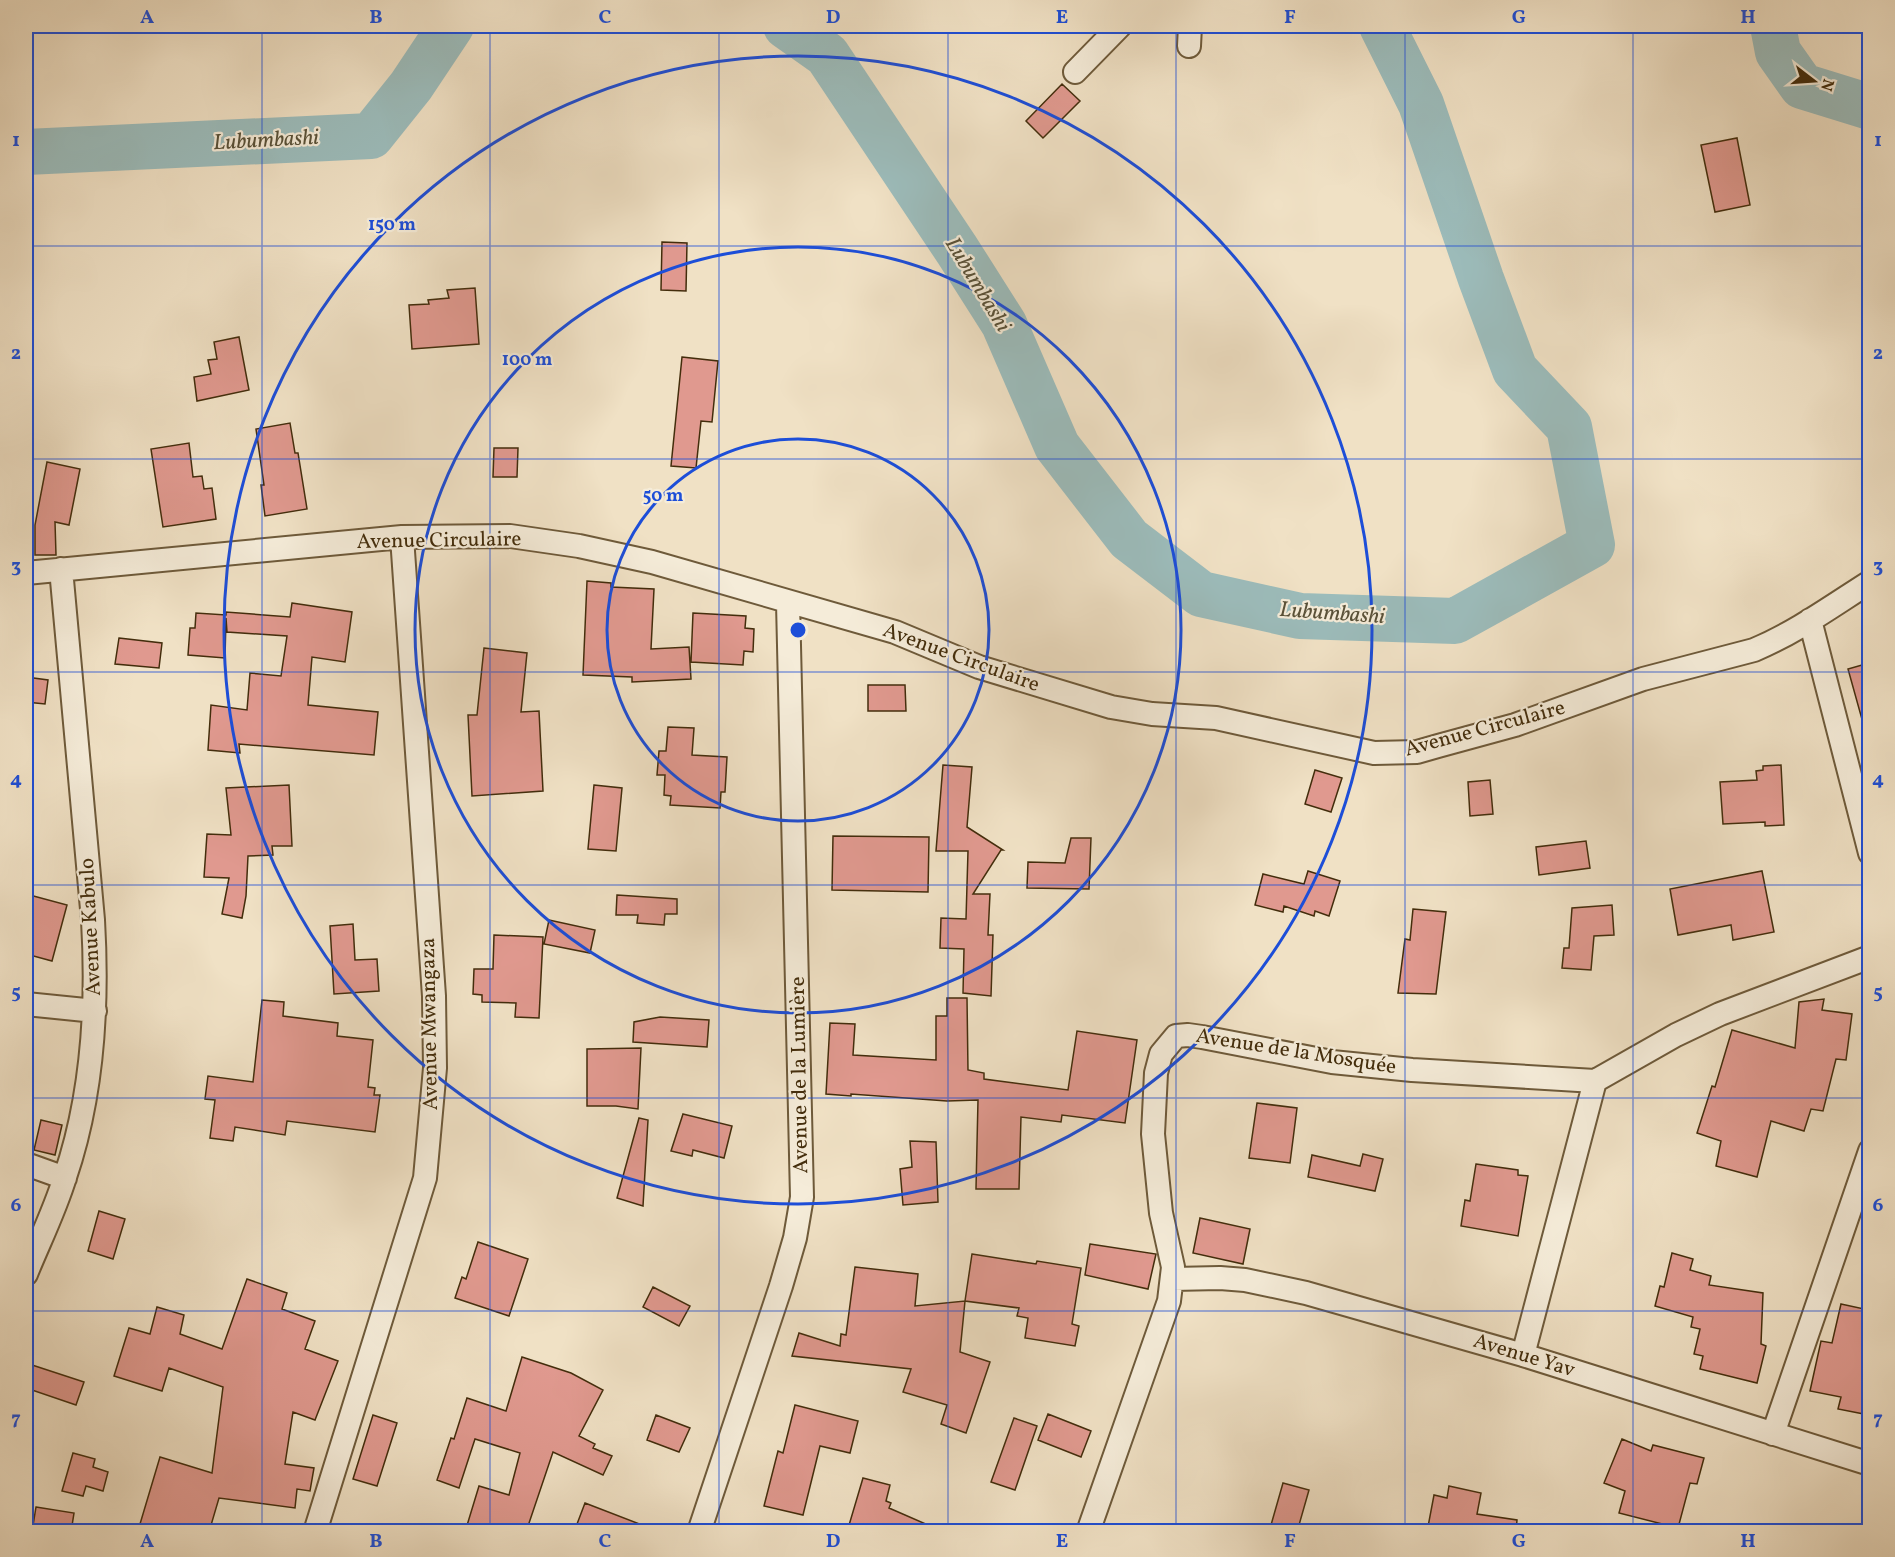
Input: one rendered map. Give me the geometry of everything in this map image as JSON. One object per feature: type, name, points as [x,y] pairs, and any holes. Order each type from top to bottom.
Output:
[{"type":"street","points":[[1075,72],[1120,26]]},
{"type":"street","name":"Avenue Circulaire","points":[[26,573],[402,537],[510,536],[579,546],[652,562],[895,632],[1006,676],[1111,707],[1152,714],[1216,718],[1374,753],[1417,752],[1515,724],[1643,679],[1754,650],[1810,620],[1869,582]]},
{"type":"street","name":"Avenue Mwangaza","points":[[315,1532],[425,1178],[432,1116],[435,1068],[434,996],[402,537]]},
{"type":"street","name":"Avenue Kabulo","points":[[26,1274],[65,1178],[83,1100],[95,1011],[93,920],[61,569]]},
{"type":"street","name":"Avenue de la Lumière","points":[[699,1532],[781,1286],[795,1238],[802,1197],[788,603]]},
{"type":"street","points":[[1810,620],[1869,853]]},
{"type":"street","points":[[1523,1355],[1595,1081],[1676,1035],[1720,1014],[1869,957]]},
{"type":"street","points":[[26,1004],[95,1011]]},
{"type":"street","name":"Avenue de la Mosquée","points":[[1088,1532],[1169,1302],[1173,1279],[1172,1258],[1161,1213],[1153,1134],[1156,1073],[1161,1054],[1176,1036],[1202,1036],[1332,1062],[1412,1070],[1595,1081]]},
{"type":"street","points":[[1773,1434],[1869,1151]]},
{"type":"street","points":[[26,1164],[65,1178]]},
{"type":"street","name":"Avenue Yav","points":[[1173,1279],[1220,1278],[1256,1282],[1306,1293],[1523,1355],[1869,1464]]},
{"type":"building","points":[[1062,84],[1080,101],[1043,138],[1026,121]]},
{"type":"building","points":[[1737,138],[1750,205],[1715,212],[1701,145]]},
{"type":"building","points":[[662,242],[687,243],[686,291],[661,290]]},
{"type":"building","points":[[475,288],[479,344],[412,349],[409,305],[429,304],[428,300],[449,298],[447,290]]},
{"type":"building","points":[[239,337],[249,390],[197,401],[194,377],[211,374],[208,360],[217,359],[214,342]]},
{"type":"building","points":[[682,357],[718,361],[712,422],[701,421],[696,468],[671,466]]},
{"type":"building","points":[[290,423],[295,453],[298,453],[307,509],[265,516],[261,485],[264,485],[256,429]]},
{"type":"building","points":[[189,443],[193,477],[202,476],[204,489],[212,488],[216,519],[163,527],[151,449]]},
{"type":"building","points":[[494,448],[518,448],[517,477],[493,477]]},
{"type":"building","points":[[47,462],[80,469],[69,525],[55,522],[56,555],[35,555],[35,525]]},
{"type":"building","points":[[587,581],[611,583],[611,587],[654,589],[651,649],[689,647],[691,679],[632,682],[632,677],[583,675]]},
{"type":"building","points":[[292,603],[352,612],[345,662],[312,657],[308,705],[378,712],[374,755],[239,744],[240,753],[208,750],[211,705],[247,710],[250,673],[281,676],[287,636],[227,632],[226,618],[225,658],[188,655],[190,628],[195,628],[196,613],[226,615],[226,612],[290,617]]},
{"type":"building","points":[[693,613],[746,616],[745,628],[754,629],[753,652],[744,651],[743,665],[691,662]]},
{"type":"building","points":[[119,638],[162,643],[159,668],[115,664]]},
{"type":"building","points":[[484,648],[527,653],[521,712],[539,711],[543,791],[472,796],[468,715],[477,715]]},
{"type":"building","points":[[1869,663],[1869,722],[1863,723],[1848,669]]},
{"type":"building","points":[[26,677],[48,680],[45,704],[26,702]]},
{"type":"building","points":[[868,685],[905,685],[906,711],[868,711]]},
{"type":"building","points":[[668,727],[694,728],[692,755],[727,757],[725,792],[721,792],[720,808],[670,805],[671,796],[664,795],[665,775],[657,775],[659,751],[666,751]]},
{"type":"building","points":[[943,765],[972,767],[967,827],[1003,850],[973,894],[990,894],[988,935],[993,935],[991,996],[963,993],[964,949],[940,948],[941,918],[966,919],[968,851],[936,851]]},
{"type":"building","points":[[1781,765],[1784,825],[1765,826],[1765,822],[1723,824],[1720,782],[1757,780],[1756,771],[1763,770],[1763,766]]},
{"type":"building","points":[[1315,770],[1342,778],[1331,812],[1305,804]]},
{"type":"building","points":[[1490,780],[1493,814],[1470,816],[1468,782]]},
{"type":"building","points":[[289,785],[292,846],[272,846],[273,855],[248,856],[246,896],[242,918],[222,914],[229,878],[204,877],[207,834],[231,835],[226,788]]},
{"type":"building","points":[[594,785],[622,788],[616,851],[588,849]]},
{"type":"building","points":[[833,836],[929,837],[928,892],[832,890]]},
{"type":"building","points":[[1071,838],[1091,838],[1089,889],[1027,888],[1028,862],[1065,863]]},
{"type":"building","points":[[1586,841],[1590,868],[1539,875],[1536,847]]},
{"type":"building","points":[[1308,871],[1340,881],[1329,916],[1315,911],[1314,916],[1284,906],[1283,912],[1255,905],[1263,874],[1304,884]]},
{"type":"building","points":[[1762,871],[1774,932],[1733,940],[1731,925],[1678,935],[1670,889]]},
{"type":"building","points":[[26,894],[67,905],[52,961],[26,954]]},
{"type":"building","points":[[617,895],[677,899],[677,914],[665,914],[664,925],[637,923],[638,915],[616,915]]},
{"type":"building","points":[[1612,905],[1614,935],[1594,936],[1591,970],[1562,968],[1564,948],[1569,948],[1572,908]]},
{"type":"building","points":[[1413,909],[1446,912],[1436,994],[1398,993],[1405,939],[1410,940]]},
{"type":"building","points":[[549,920],[595,930],[590,953],[544,944]]},
{"type":"building","points":[[353,924],[355,960],[377,959],[379,991],[334,994],[330,926]]},
{"type":"building","points":[[494,935],[543,937],[539,1018],[515,1017],[516,1003],[482,1002],[482,995],[473,994],[474,969],[493,969]]},
{"type":"building","points":[[947,998],[967,998],[968,1070],[984,1073],[984,1079],[1068,1090],[1077,1031],[1137,1040],[1125,1123],[1062,1115],[1061,1122],[1021,1117],[1019,1189],[976,1189],[978,1100],[947,1101],[826,1094],[830,1023],[855,1024],[853,1055],[936,1060],[936,1016],[947,1016]]},
{"type":"building","points":[[1824,999],[1822,1010],[1852,1014],[1846,1060],[1836,1059],[1823,1111],[1811,1109],[1804,1131],[1771,1121],[1757,1177],[1716,1166],[1721,1141],[1697,1133],[1712,1086],[1715,1087],[1732,1030],[1795,1048],[1799,1002]]},
{"type":"building","points":[[262,1000],[284,1002],[283,1016],[338,1023],[337,1036],[373,1040],[368,1087],[375,1088],[374,1095],[380,1095],[375,1132],[287,1121],[285,1135],[235,1127],[233,1141],[210,1138],[215,1100],[205,1099],[208,1076],[253,1082]]},
{"type":"building","points":[[660,1017],[709,1020],[707,1047],[633,1042],[634,1022]]},
{"type":"building","points":[[641,1048],[638,1109],[587,1106],[587,1049]]},
{"type":"building","points":[[1257,1103],[1297,1108],[1290,1163],[1249,1158]]},
{"type":"building","points":[[683,1114],[732,1126],[724,1158],[693,1150],[692,1156],[671,1151]]},
{"type":"building","points":[[639,1118],[648,1120],[643,1206],[617,1198]]},
{"type":"building","points":[[41,1120],[62,1125],[55,1155],[34,1150]]},
{"type":"building","points":[[910,1141],[936,1142],[938,1202],[903,1205],[900,1169],[912,1167]]},
{"type":"building","points":[[1363,1154],[1383,1159],[1375,1191],[1308,1177],[1312,1155],[1360,1166]]},
{"type":"building","points":[[1476,1164],[1518,1170],[1518,1175],[1528,1176],[1518,1236],[1461,1226],[1465,1200],[1470,1201]]},
{"type":"building","points":[[99,1211],[125,1219],[113,1259],[88,1251]]},
{"type":"building","points":[[1200,1218],[1250,1229],[1243,1264],[1193,1253]]},
{"type":"building","points":[[478,1242],[528,1259],[509,1316],[455,1298],[462,1277],[466,1279]]},
{"type":"building","points":[[1090,1244],[1156,1254],[1148,1289],[1085,1275]]},
{"type":"building","points":[[1672,1253],[1693,1259],[1690,1270],[1711,1276],[1709,1285],[1763,1293],[1761,1344],[1766,1346],[1757,1383],[1700,1369],[1703,1356],[1694,1354],[1700,1329],[1691,1327],[1693,1317],[1655,1306],[1660,1286],[1664,1287]]},
{"type":"building","points":[[972,1254],[1081,1268],[1072,1324],[1079,1326],[1075,1346],[1025,1338],[1028,1318],[1017,1316],[1019,1308],[965,1301]]},
{"type":"building","points":[[855,1267],[918,1274],[915,1306],[965,1301],[960,1352],[990,1362],[966,1433],[941,1424],[947,1405],[903,1392],[911,1369],[792,1356],[799,1333],[840,1346],[841,1334],[846,1335]]},
{"type":"building","points":[[247,1279],[287,1293],[282,1309],[315,1321],[305,1349],[338,1361],[315,1420],[293,1412],[285,1464],[314,1468],[310,1491],[297,1489],[295,1508],[219,1498],[209,1532],[183,1526],[178,1532],[167,1532],[140,1524],[160,1457],[212,1473],[223,1387],[169,1368],[162,1391],[114,1376],[129,1328],[150,1334],[157,1307],[184,1315],[180,1334],[222,1349]]},
{"type":"building","points":[[653,1287],[690,1306],[679,1326],[643,1307]]},
{"type":"building","points":[[1841,1304],[1869,1310],[1869,1415],[1838,1409],[1841,1397],[1810,1391],[1821,1341],[1832,1343]]},
{"type":"building","points":[[522,1357],[571,1373],[603,1390],[579,1436],[595,1444],[593,1448],[612,1456],[603,1475],[553,1452],[526,1532],[465,1532],[479,1486],[509,1495],[520,1453],[475,1439],[459,1488],[437,1480],[451,1438],[454,1439],[467,1398],[506,1411]]},
{"type":"building","points":[[26,1363],[84,1382],[76,1405],[26,1388]]},
{"type":"building","points":[[795,1405],[858,1421],[850,1453],[820,1446],[803,1515],[764,1506],[778,1451],[783,1453]]},
{"type":"building","points":[[1048,1414],[1091,1431],[1081,1457],[1038,1440]]},
{"type":"building","points":[[373,1415],[397,1423],[377,1486],[353,1479]]},
{"type":"building","points":[[656,1415],[690,1428],[679,1452],[647,1440]]},
{"type":"building","points":[[1014,1418],[1037,1426],[1015,1490],[991,1482]]},
{"type":"building","points":[[1622,1439],[1651,1451],[1653,1445],[1704,1458],[1697,1484],[1690,1483],[1678,1528],[1619,1513],[1625,1491],[1604,1483]]},
{"type":"building","points":[[73,1453],[95,1459],[93,1467],[108,1472],[103,1491],[86,1486],[83,1496],[62,1491]]},
{"type":"building","points":[[863,1478],[890,1485],[886,1501],[891,1503],[889,1508],[944,1532],[847,1532]]},
{"type":"building","points":[[1283,1483],[1309,1490],[1297,1532],[1271,1525]]},
{"type":"building","points":[[1449,1486],[1481,1493],[1477,1514],[1517,1520],[1516,1532],[1427,1532],[1434,1495],[1447,1498]]},
{"type":"building","points":[[585,1503],[655,1530],[654,1532],[574,1532]]},
{"type":"building","points":[[36,1507],[74,1513],[71,1532],[32,1532]]},
{"type":"waterway","name":"Lubumbashi","points":[[26,152],[371,136],[411,86],[451,26]]},
{"type":"waterway","name":"Lubumbashi","points":[[786,26],[827,55],[1004,324],[1057,446],[1129,539],[1201,594],[1300,616],[1455,621],[1592,545],[1569,427],[1515,370],[1421,104],[1382,26]]},
{"type":"waterway","name":"Lubumbashi","points":[[1773,26],[1778,52],[1802,86],[1870,107]]}]
